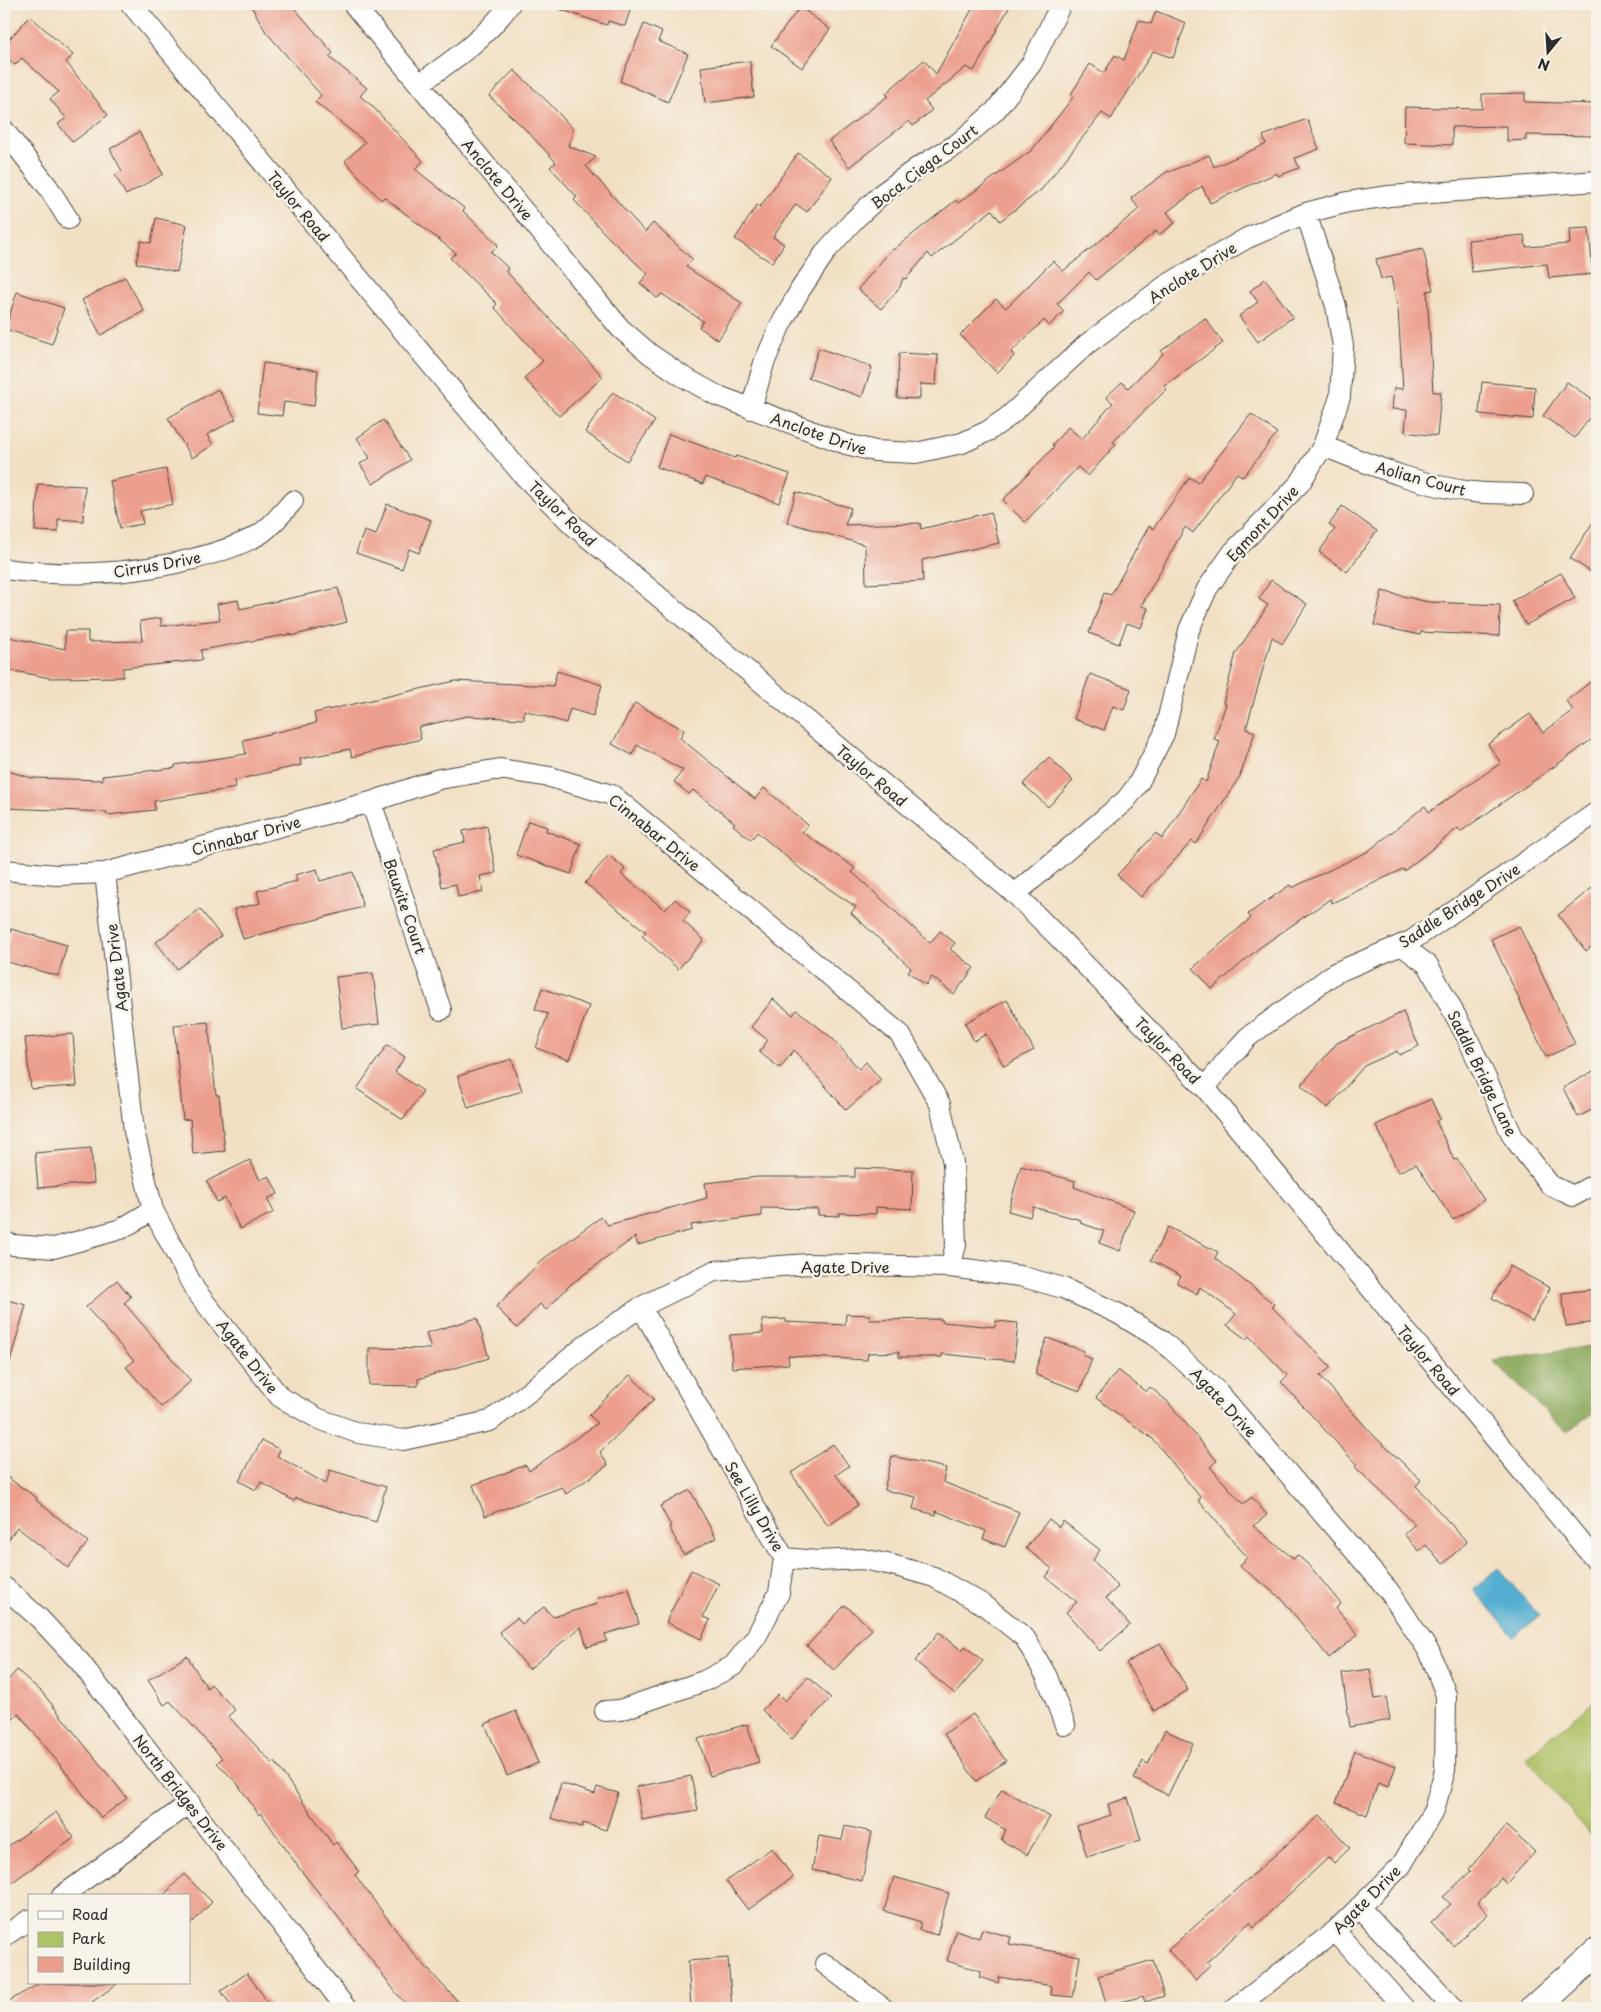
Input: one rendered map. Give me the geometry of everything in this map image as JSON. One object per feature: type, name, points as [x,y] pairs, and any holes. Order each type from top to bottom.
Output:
[{"type":"main road","points":[[1534,2008],[1597,1952]]},
{"type":"street","name":"Taylor Road","points":[[131,4],[522,474],[573,526],[1015,894],[1205,1088],[1597,1562]]},
{"type":"street","name":"Anclote Drive","points":[[353,4],[620,328],[650,354],[682,376],[716,395],[846,444],[875,451],[916,453],[962,443],[988,431],[1008,418],[1087,344],[1165,286],[1247,238],[1306,213],[1348,202],[1390,196],[1597,180]]},
{"type":"street","points":[[419,84],[462,55],[510,4]]},
{"type":"street","name":"Boca Ciega Court","points":[[751,409],[764,363],[780,326],[800,290],[827,250],[854,220],[884,192],[917,168],[957,144],[995,111],[1032,63],[1061,4]]},
{"type":"street","points":[[4,130],[48,187],[68,219]]},
{"type":"street","name":"Egmont Drive","points":[[1015,894],[1126,800],[1138,784],[1164,734],[1190,630],[1207,589],[1233,552],[1300,482],[1323,446],[1340,397],[1343,346],[1336,306],[1306,213]]},
{"type":"street","name":"Aolian Court","points":[[1323,446],[1378,468],[1434,484],[1473,492],[1523,494]]},
{"type":"street","name":"Cirrus Drive","points":[[4,569],[40,573],[81,574],[129,571],[175,563],[222,552],[262,533],[293,502]]},
{"type":"street","name":"Cinnabar Drive","points":[[4,870],[56,875],[105,873],[371,802],[439,779],[500,769],[550,777],[612,795],[900,1034],[940,1104],[953,1163],[956,1245],[950,1267]]},
{"type":"street","name":"Bauxite Court","points":[[371,802],[441,1010]]},
{"type":"street","name":"Saddle Bridge Drive","points":[[1205,1088],[1226,1061],[1256,1031],[1335,973],[1411,940],[1597,812]]},
{"type":"street","name":"Agate Drive","points":[[105,873],[134,1131],[153,1210],[195,1290],[280,1397],[319,1418],[358,1432],[403,1440],[490,1421],[592,1340],[641,1307],[714,1271],[808,1264],[950,1267],[1020,1276],[1063,1288],[1119,1314],[1160,1339],[1219,1393],[1389,1591],[1430,1653],[1446,1695],[1445,1770],[1434,1810],[1401,1866],[1335,1931],[1236,2008]]},
{"type":"street","name":"Saddle Bridge Lane","points":[[1401,945],[1428,965],[1467,1037],[1514,1138],[1550,1185],[1573,1196],[1597,1184]]},
{"type":"street","points":[[4,1242],[12,1245],[54,1248],[121,1229],[153,1210]]},
{"type":"street","name":"See Lilly Drive","points":[[604,1711],[620,1710],[704,1681],[733,1666],[756,1636],[779,1593],[784,1558],[641,1307]]},
{"type":"street","points":[[784,1558],[817,1561],[862,1559],[892,1565],[934,1577],[984,1605],[1025,1638],[1048,1677],[1065,1725]]},
{"type":"street","name":"North Bridges Drive","points":[[4,1587],[39,1618],[80,1662],[346,2008]]},
{"type":"street","points":[[65,1894],[190,1803]]},
{"type":"street","points":[[1359,1907],[1453,2008]]},
{"type":"street","points":[[4,1936],[28,1921]]},
{"type":"street","points":[[1335,1931],[1404,2008]]},
{"type":"street","points":[[825,1964],[883,2008]]},
{"type":"green space","points":[[1597,1345],[1597,1410],[1566,1432],[1492,1360]]},
{"type":"green space","points":[[1597,1699],[1597,1842],[1526,1758]]},
{"type":"water","points":[[1498,1568],[1539,1616],[1514,1637],[1473,1589]]},
{"type":"building","points":[[250,4],[291,4],[333,53],[329,57],[367,88],[360,96],[372,106],[423,161],[415,169],[465,209],[463,211],[498,245],[491,252],[508,268],[506,271],[603,377],[559,416],[524,378],[543,361],[494,307],[497,304],[450,258],[456,253],[384,197],[381,200],[345,161],[365,142],[315,102],[321,95],[266,32]]},
{"type":"building","points":[[554,4],[632,4],[625,26],[608,21],[607,25],[553,7]]},
{"type":"building","points":[[975,4],[1011,4],[974,71],[966,67],[925,101],[932,110],[913,126],[909,121],[849,167],[829,141],[888,96],[886,93],[924,60],[936,74]]},
{"type":"building","points":[[800,7],[830,29],[802,68],[771,46]]},
{"type":"building","points":[[1156,11],[1186,23],[1173,58],[1153,51],[1111,119],[1102,113],[1041,190],[1000,221],[992,210],[932,258],[928,253],[906,279],[903,278],[900,287],[881,309],[858,289],[892,249],[956,200],[958,203],[1032,150],[1074,96],[1071,94],[1090,64],[1104,73],[1115,55],[1124,60],[1139,20],[1151,24]]},
{"type":"building","points":[[30,16],[73,55],[66,62],[108,115],[73,142],[58,124],[66,118],[50,99],[59,92],[22,58],[15,65],[4,55],[4,45]]},
{"type":"building","points":[[644,24],[662,32],[658,41],[688,54],[668,102],[620,81]]},
{"type":"building","points":[[750,61],[754,97],[705,103],[701,67]]},
{"type":"building","points":[[514,70],[573,129],[568,146],[596,157],[586,166],[645,232],[653,223],[693,260],[686,267],[742,303],[718,340],[699,327],[703,321],[662,294],[657,298],[640,283],[648,274],[609,238],[574,200],[577,197],[550,167],[556,162],[524,128],[489,96]]},
{"type":"building","points":[[1525,93],[1525,102],[1597,104],[1597,136],[1526,135],[1526,140],[1507,141],[1507,126],[1452,127],[1452,145],[1404,143],[1405,107],[1482,109],[1482,94]]},
{"type":"building","points":[[1307,119],[1319,149],[1295,158],[1299,168],[1278,176],[1277,173],[1210,203],[1202,186],[1167,212],[1175,223],[1159,235],[1156,231],[1096,280],[1089,272],[1057,304],[1064,311],[1049,326],[1044,320],[1011,352],[1014,356],[997,373],[960,335],[996,299],[1006,308],[1053,261],[1063,271],[1139,209],[1131,198],[1168,171],[1209,155],[1214,167],[1266,144],[1263,136]]},
{"type":"building","points":[[139,132],[163,174],[126,195],[115,175],[122,171],[110,149]]},
{"type":"building","points":[[798,153],[832,177],[807,212],[796,204],[773,237],[784,244],[772,263],[735,239],[757,205],[760,207]]},
{"type":"building","points":[[156,218],[187,225],[177,272],[136,263],[141,241],[151,243]]},
{"type":"building","points":[[1589,228],[1593,274],[1549,278],[1547,264],[1472,272],[1468,240],[1524,235],[1526,247],[1570,244],[1569,229]]},
{"type":"building","points":[[1423,249],[1433,290],[1427,291],[1433,392],[1441,392],[1437,436],[1405,432],[1407,410],[1392,409],[1394,388],[1403,389],[1398,309],[1391,277],[1381,279],[1376,259]]},
{"type":"building","points":[[125,277],[144,311],[101,335],[82,300]]},
{"type":"building","points":[[1265,279],[1293,317],[1258,342],[1239,316],[1258,302],[1250,291]]},
{"type":"building","points":[[17,292],[64,308],[52,344],[5,329]]},
{"type":"building","points":[[1205,318],[1223,343],[1164,386],[1167,389],[1113,442],[1116,444],[1088,476],[1078,467],[1025,522],[1003,500],[1054,447],[1052,445],[1068,427],[1082,439],[1113,403],[1106,397],[1122,382],[1128,388],[1163,354],[1161,351]]},
{"type":"building","points":[[819,348],[872,367],[862,397],[808,378]]},
{"type":"building","points":[[899,353],[938,355],[936,385],[920,384],[920,399],[897,398]]},
{"type":"building","points":[[263,363],[318,370],[314,406],[284,402],[282,416],[257,413]]},
{"type":"building","points":[[1482,382],[1535,387],[1533,419],[1479,414]]},
{"type":"building","points":[[1567,382],[1597,403],[1597,407],[1575,438],[1543,416]]},
{"type":"building","points":[[218,389],[236,419],[207,435],[213,445],[192,458],[168,418]]},
{"type":"building","points":[[613,392],[655,421],[627,461],[585,432]]},
{"type":"building","points":[[1251,414],[1277,433],[1243,477],[1237,473],[1193,533],[1185,527],[1141,606],[1148,608],[1141,628],[1127,623],[1119,644],[1089,633],[1104,593],[1111,595],[1149,526],[1153,529],[1190,477],[1198,483]]},
{"type":"building","points":[[383,420],[410,460],[373,484],[360,464],[370,458],[357,438]]},
{"type":"building","points":[[669,434],[735,458],[736,456],[790,474],[779,503],[705,477],[703,484],[657,467]]},
{"type":"building","points":[[166,469],[173,504],[140,511],[143,524],[120,528],[110,481]]},
{"type":"building","points":[[38,484],[85,486],[83,521],[58,519],[58,532],[35,531]]},
{"type":"building","points":[[796,492],[851,508],[845,525],[920,523],[921,529],[991,512],[999,543],[922,560],[923,581],[866,584],[865,545],[787,522]]},
{"type":"building","points":[[387,504],[431,520],[419,553],[409,549],[402,569],[356,553],[364,531],[376,535]]},
{"type":"building","points":[[1342,506],[1377,531],[1347,572],[1319,552],[1335,529],[1329,525]]},
{"type":"building","points":[[1597,516],[1597,576],[1570,558]]},
{"type":"building","points":[[1561,573],[1575,598],[1526,625],[1512,601]]},
{"type":"building","points":[[1271,580],[1307,604],[1282,644],[1272,637],[1246,729],[1255,732],[1240,776],[1196,844],[1192,841],[1141,897],[1117,875],[1156,833],[1162,839],[1201,779],[1206,782],[1220,741],[1214,739],[1226,704],[1223,703],[1236,653],[1268,605],[1259,599]]},
{"type":"building","points":[[338,588],[347,622],[291,636],[291,634],[201,650],[202,660],[123,668],[123,677],[50,678],[4,669],[4,636],[65,649],[65,631],[88,631],[88,642],[142,641],[140,621],[161,618],[161,626],[220,620],[217,604],[238,600],[240,609]]},
{"type":"building","points":[[1382,591],[1428,602],[1500,605],[1499,636],[1421,632],[1420,635],[1374,625]]},
{"type":"building","points":[[557,671],[602,685],[593,716],[570,709],[566,723],[524,710],[524,719],[467,716],[418,727],[421,739],[352,757],[350,749],[300,759],[301,765],[235,780],[236,788],[154,801],[155,810],[107,815],[107,812],[4,808],[4,770],[32,778],[103,780],[102,776],[175,768],[175,765],[246,754],[243,740],[316,723],[314,713],[455,681],[553,686]]},
{"type":"building","points":[[1090,674],[1131,689],[1124,710],[1113,706],[1104,730],[1074,719]]},
{"type":"building","points":[[1597,677],[1597,735],[1575,752],[1460,832],[1458,828],[1404,871],[1403,869],[1332,903],[1330,899],[1259,948],[1212,989],[1193,968],[1251,918],[1248,914],[1290,885],[1292,888],[1367,852],[1425,806],[1429,812],[1501,763],[1488,744],[1530,714],[1543,733],[1573,710],[1566,701]]},
{"type":"building","points":[[635,703],[684,730],[680,738],[755,799],[764,788],[808,825],[802,832],[855,868],[852,872],[930,943],[940,931],[955,943],[950,949],[974,968],[954,994],[932,977],[926,985],[908,972],[911,968],[851,913],[856,907],[803,871],[757,832],[751,840],[733,825],[735,823],[693,790],[689,794],[674,782],[683,770],[637,745],[632,755],[612,744]]},
{"type":"building","points":[[1049,757],[1073,781],[1048,807],[1023,784]]},
{"type":"building","points":[[528,821],[547,827],[546,831],[581,844],[571,874],[516,855]]},
{"type":"building","points":[[487,826],[496,873],[480,876],[483,892],[458,897],[456,884],[442,887],[434,849],[465,842],[463,831]]},
{"type":"building","points":[[609,855],[625,869],[621,874],[665,910],[675,899],[690,912],[683,921],[704,940],[678,969],[642,936],[646,932],[585,883]]},
{"type":"building","points":[[317,869],[320,881],[353,872],[363,907],[243,939],[234,909],[260,903],[257,891],[297,881],[295,875]]},
{"type":"building","points":[[1597,884],[1597,942],[1586,951],[1558,915]]},
{"type":"building","points":[[200,909],[221,936],[177,969],[156,942]]},
{"type":"building","points":[[1519,926],[1575,1044],[1546,1057],[1491,939]]},
{"type":"building","points":[[11,929],[67,945],[58,976],[4,961]]},
{"type":"building","points":[[373,973],[379,1024],[342,1028],[336,977]]},
{"type":"building","points":[[542,988],[589,1006],[569,1060],[536,1048],[548,1014],[535,1009]]},
{"type":"building","points":[[773,999],[793,1015],[797,1010],[833,1039],[859,1069],[866,1062],[881,1080],[846,1110],[794,1050],[780,1068],[759,1052],[768,1040],[751,1027]]},
{"type":"building","points":[[1007,1000],[1034,1050],[1004,1066],[986,1034],[974,1041],[965,1023]]},
{"type":"building","points":[[1403,1012],[1419,1046],[1399,1055],[1397,1051],[1364,1066],[1328,1108],[1301,1085],[1337,1043]]},
{"type":"building","points":[[208,1022],[216,1095],[219,1095],[225,1151],[193,1154],[190,1119],[183,1120],[174,1025]]},
{"type":"building","points":[[73,1034],[77,1086],[31,1089],[25,1038]]},
{"type":"building","points":[[387,1045],[405,1057],[395,1072],[423,1091],[403,1120],[357,1089]]},
{"type":"building","points":[[512,1059],[522,1091],[468,1108],[458,1076]]},
{"type":"building","points":[[1597,1069],[1597,1107],[1578,1117],[1563,1088]]},
{"type":"building","points":[[1431,1099],[1440,1119],[1436,1121],[1454,1160],[1457,1159],[1484,1200],[1453,1220],[1416,1164],[1398,1172],[1376,1125]]},
{"type":"building","points":[[91,1148],[94,1183],[38,1188],[35,1153]]},
{"type":"building","points":[[250,1160],[260,1180],[269,1176],[278,1194],[267,1199],[274,1212],[240,1229],[225,1198],[217,1202],[207,1181]]},
{"type":"building","points":[[1021,1166],[1075,1181],[1074,1187],[1134,1210],[1120,1251],[1099,1243],[1104,1231],[1080,1223],[1081,1220],[1033,1207],[1030,1217],[1008,1211]]},
{"type":"building","points":[[855,1168],[913,1170],[912,1209],[876,1207],[876,1214],[839,1213],[839,1216],[818,1215],[818,1209],[761,1208],[762,1216],[691,1225],[692,1230],[638,1245],[635,1237],[571,1284],[546,1310],[540,1304],[517,1328],[496,1307],[542,1260],[601,1217],[608,1225],[707,1198],[705,1183],[758,1177],[855,1177]]},
{"type":"building","points":[[1168,1227],[1218,1252],[1215,1258],[1274,1304],[1272,1307],[1331,1367],[1320,1376],[1374,1436],[1421,1480],[1416,1486],[1467,1542],[1443,1564],[1426,1545],[1419,1551],[1404,1534],[1415,1524],[1355,1467],[1357,1465],[1281,1382],[1288,1376],[1249,1336],[1246,1339],[1227,1325],[1236,1314],[1200,1287],[1197,1294],[1177,1283],[1181,1276],[1151,1260]]},
{"type":"building","points":[[1510,1266],[1550,1288],[1532,1321],[1492,1298]]},
{"type":"building","points":[[117,1280],[131,1297],[124,1303],[191,1381],[161,1407],[126,1367],[134,1361],[86,1307]]},
{"type":"building","points":[[1597,1289],[1597,1322],[1566,1326],[1562,1293]]},
{"type":"building","points":[[4,1299],[26,1305],[9,1364],[4,1363]]},
{"type":"building","points":[[846,1314],[870,1315],[870,1320],[942,1319],[942,1322],[995,1327],[996,1321],[1018,1323],[1014,1361],[942,1354],[942,1357],[899,1357],[899,1352],[868,1353],[867,1360],[788,1356],[789,1364],[732,1368],[730,1335],[763,1333],[762,1320],[786,1319],[786,1322],[845,1325]]},
{"type":"building","points":[[477,1318],[489,1358],[418,1379],[418,1386],[369,1385],[369,1348],[431,1349],[426,1333]]},
{"type":"building","points":[[1047,1338],[1084,1351],[1083,1355],[1092,1359],[1080,1391],[1036,1375],[1036,1368]]},
{"type":"building","points":[[1118,1370],[1146,1392],[1150,1387],[1167,1401],[1217,1461],[1210,1467],[1243,1504],[1252,1497],[1267,1515],[1253,1526],[1294,1559],[1297,1555],[1310,1566],[1341,1604],[1336,1608],[1358,1635],[1329,1658],[1282,1599],[1240,1566],[1247,1557],[1198,1500],[1201,1498],[1153,1439],[1096,1398]]},
{"type":"building","points":[[630,1375],[654,1399],[600,1452],[608,1465],[566,1494],[562,1487],[485,1516],[473,1485],[526,1465],[529,1471],[598,1423],[589,1415]]},
{"type":"building","points":[[262,1440],[280,1450],[277,1456],[326,1484],[330,1470],[386,1487],[376,1522],[296,1498],[294,1501],[261,1482],[256,1490],[239,1481]]},
{"type":"building","points":[[833,1444],[849,1466],[836,1475],[858,1505],[828,1526],[791,1473]]},
{"type":"building","points":[[892,1456],[946,1468],[943,1482],[1019,1512],[1005,1547],[983,1539],[986,1531],[936,1511],[936,1515],[913,1509],[916,1497],[884,1490]]},
{"type":"building","points":[[4,1475],[37,1498],[36,1500],[88,1542],[68,1568],[17,1527],[4,1546]]},
{"type":"building","points":[[690,1490],[716,1538],[684,1555],[660,1506]]},
{"type":"building","points":[[1049,1519],[1059,1527],[1063,1521],[1100,1550],[1093,1560],[1118,1587],[1106,1598],[1130,1625],[1100,1651],[1066,1612],[1077,1602],[1046,1577],[1052,1569],[1026,1548]]},
{"type":"building","points":[[691,1570],[719,1584],[703,1617],[710,1620],[701,1639],[666,1622]]},
{"type":"building","points":[[629,1589],[639,1624],[605,1634],[607,1641],[587,1647],[581,1627],[529,1669],[499,1632],[517,1618],[522,1624],[544,1607],[553,1617],[597,1604],[596,1599]]},
{"type":"building","points":[[845,1605],[872,1629],[834,1670],[807,1646]]},
{"type":"building","points":[[939,1632],[962,1651],[965,1646],[983,1661],[955,1694],[915,1661]]},
{"type":"building","points":[[1160,1643],[1188,1690],[1154,1711],[1126,1663]]},
{"type":"building","points":[[187,1656],[207,1688],[211,1684],[235,1710],[228,1716],[272,1763],[275,1762],[333,1845],[336,1842],[359,1871],[355,1875],[413,1953],[464,2008],[410,2008],[299,1868],[261,1813],[259,1815],[237,1783],[217,1763],[222,1758],[170,1701],[164,1705],[148,1680]]},
{"type":"building","points":[[1370,1669],[1375,1699],[1386,1697],[1390,1720],[1350,1727],[1342,1673]]},
{"type":"building","points":[[17,1670],[41,1691],[127,1798],[101,1818],[18,1713],[4,1730],[4,1685]]},
{"type":"building","points":[[808,1677],[831,1698],[792,1739],[762,1710],[778,1694],[785,1701]]},
{"type":"building","points":[[516,1711],[538,1763],[507,1776],[485,1724]]},
{"type":"building","points":[[973,1714],[1006,1761],[976,1781],[944,1734]]},
{"type":"building","points":[[747,1724],[759,1762],[710,1776],[698,1739]]},
{"type":"building","points":[[1165,1730],[1193,1744],[1168,1795],[1134,1779],[1143,1761],[1148,1764]]},
{"type":"building","points":[[1355,1751],[1396,1766],[1388,1787],[1378,1783],[1367,1815],[1336,1803]]},
{"type":"building","points":[[691,1776],[698,1810],[642,1820],[636,1787]]},
{"type":"building","points":[[561,1783],[595,1794],[597,1787],[618,1793],[606,1830],[583,1823],[582,1827],[551,1818]]},
{"type":"building","points":[[1002,1789],[1050,1817],[1027,1855],[1001,1840],[1006,1830],[985,1818]]},
{"type":"building","points":[[1128,1798],[1141,1840],[1087,1857],[1077,1826],[1111,1815],[1108,1804]]},
{"type":"building","points":[[56,1812],[74,1838],[4,1888],[4,1849]]},
{"type":"building","points":[[1320,1815],[1350,1848],[1334,1863],[1329,1857],[1254,1927],[1250,1922],[1207,1962],[1210,1966],[1195,1980],[1168,1950]]},
{"type":"building","points":[[845,1826],[872,1832],[862,1881],[812,1870],[819,1836],[842,1840]]},
{"type":"building","points":[[1506,1826],[1535,1852],[1506,1884],[1501,1878],[1478,1903],[1488,1914],[1453,1946],[1431,1923],[1451,1904],[1443,1897],[1471,1871],[1469,1869]]},
{"type":"building","points":[[772,1848],[793,1877],[748,1910],[726,1881]]},
{"type":"building","points":[[184,1874],[212,1902],[190,1925],[190,1894],[165,1894]]},
{"type":"building","points":[[894,1877],[949,1893],[937,1935],[919,1930],[921,1922],[884,1911]]},
{"type":"building","points":[[982,1929],[1011,1937],[1009,1944],[1080,1956],[1073,1997],[1051,1995],[1052,1986],[999,1977],[998,1983],[979,1977],[981,1971],[947,1961],[956,1930],[979,1938]]},
{"type":"building","points":[[728,1958],[732,2008],[691,2008],[688,1961]]},
{"type":"building","points":[[1153,1960],[1164,1996],[1145,2002],[1143,1996],[1107,2006],[1098,1976]]},
{"type":"building","points":[[247,1973],[272,2008],[233,2008],[221,1991]]},
{"type":"building","points":[[38,1984],[117,1984],[84,2008],[4,2008],[4,2004]]}]
